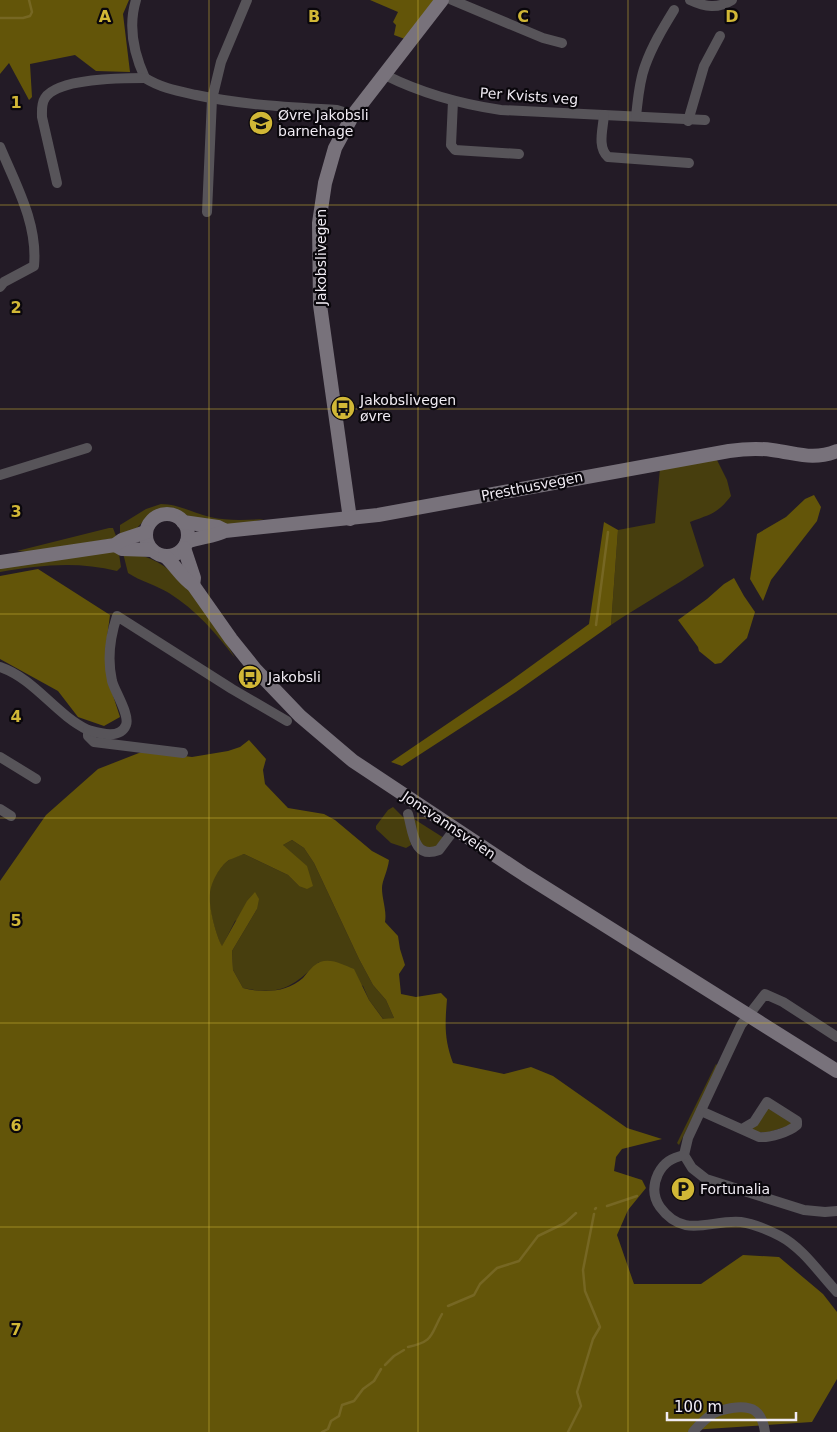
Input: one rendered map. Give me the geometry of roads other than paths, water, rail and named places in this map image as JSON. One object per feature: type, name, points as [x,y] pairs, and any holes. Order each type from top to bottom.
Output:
[{"type":"street","points":[[136,0],[132,30],[138,64],[146,78],[157,85],[212,99],[238,103],[337,110],[353,115]]},
{"type":"street","points":[[207,212],[212,99],[221,62],[247,0]]},
{"type":"street","name":"Jakobslivegen","points":[[350,518],[323,331],[320,297],[319,223],[328,171],[335,148],[353,115],[442,0]]},
{"type":"street","points":[[452,0],[543,38],[562,43]]},
{"type":"street","points":[[690,0],[714,7],[732,0]]},
{"type":"street","points":[[636,116],[638,93],[644,68],[656,41],[674,10]]},
{"type":"street","points":[[688,121],[704,66],[720,36]]},
{"type":"street","name":"Per Kvists veg","points":[[385,75],[452,101],[501,110],[636,116],[688,121],[705,120]]},
{"type":"street","points":[[57,183],[42,117],[41,106],[45,98],[59,88],[85,81],[146,78]]},
{"type":"street","points":[[452,101],[451,145],[455,150],[519,154]]},
{"type":"street","points":[[604,115],[602,147],[608,157],[689,163]]},
{"type":"street","points":[[0,147],[31,222],[36,253],[34,266],[4,282],[0,287]]},
{"type":"street","points":[[0,475],[87,448]]},
{"type":"street","name":"Presthusvegen","points":[[185,545],[204,536],[225,531],[350,518],[729,451],[750,449],[773,450],[816,457],[837,451]]},
{"type":"street","points":[[161,515],[173,515],[183,522],[188,535],[185,545],[178,553],[165,556],[158,554],[148,545],[146,532],[151,521],[161,515]]},
{"type":"street","name":"Presthusvegen","points":[[183,522],[218,527],[225,531]]},
{"type":"street","points":[[0,562],[115,545],[122,540],[146,532]]},
{"type":"street","points":[[115,545],[122,549],[152,550]]},
{"type":"street","name":"Jonsvannsveien","points":[[185,545],[194,578],[193,585]]},
{"type":"street","name":"Jonsvannsveien","points":[[165,556],[186,580],[193,585],[231,639],[256,669],[300,716],[353,762],[454,830],[837,1071]]},
{"type":"street","points":[[0,667],[22,678],[76,724],[88,730],[116,734],[126,725],[126,716],[116,693],[110,669],[110,643],[117,616],[232,689],[287,721]]},
{"type":"street","points":[[88,730],[90,740],[98,744],[183,753]]},
{"type":"street","points":[[0,757],[36,779]]},
{"type":"street","points":[[0,809],[10,816]]},
{"type":"street","points":[[408,814],[416,844],[423,851],[439,850],[454,830]]},
{"type":"street","points":[[837,1037],[783,1002],[766,994],[739,1029],[686,1144],[684,1155],[692,1168],[706,1179],[804,1210],[837,1211]]},
{"type":"street","points":[[701,1111],[759,1137],[796,1127],[797,1121],[767,1102],[754,1122],[742,1129]]},
{"type":"street","points":[[684,1155],[669,1160],[663,1166],[654,1187],[658,1204],[671,1218],[693,1226],[744,1222],[764,1228],[783,1237],[800,1252],[837,1292]]},
{"type":"street","points":[[693,1432],[706,1418],[719,1410],[746,1406],[758,1414],[762,1420],[765,1432]]},
{"type":"waterway","points":[[0,18],[23,18],[30,16],[32,12],[29,0]]},
{"type":"waterway","points":[[596,625],[608,532]]},
{"type":"waterway","points":[[607,1206],[637,1196]]},
{"type":"waterway","points":[[448,1306],[474,1295],[480,1284],[497,1268],[519,1261],[538,1236],[565,1223],[576,1213]]},
{"type":"waterway","points":[[568,1432],[581,1406],[577,1392],[593,1339],[600,1327],[585,1291],[583,1270],[594,1214]]},
{"type":"waterway","points":[[408,1347],[417,1345],[431,1336],[442,1314]]},
{"type":"waterway","points":[[385,1365],[404,1350]]},
{"type":"waterway","points":[[322,1432],[328,1429],[331,1421],[339,1416],[342,1405],[354,1401],[363,1389],[374,1381],[381,1369]]},
{"type":"place","name":"Øvre Jakobsli barnehage","points":[[261,123]]},
{"type":"place","name":"Jakobslivegen øvre","points":[[343,408]]},
{"type":"place","name":"Jakobsli","points":[[250,677]]},
{"type":"place","name":"Fortunalia","points":[[683,1189]]}]
